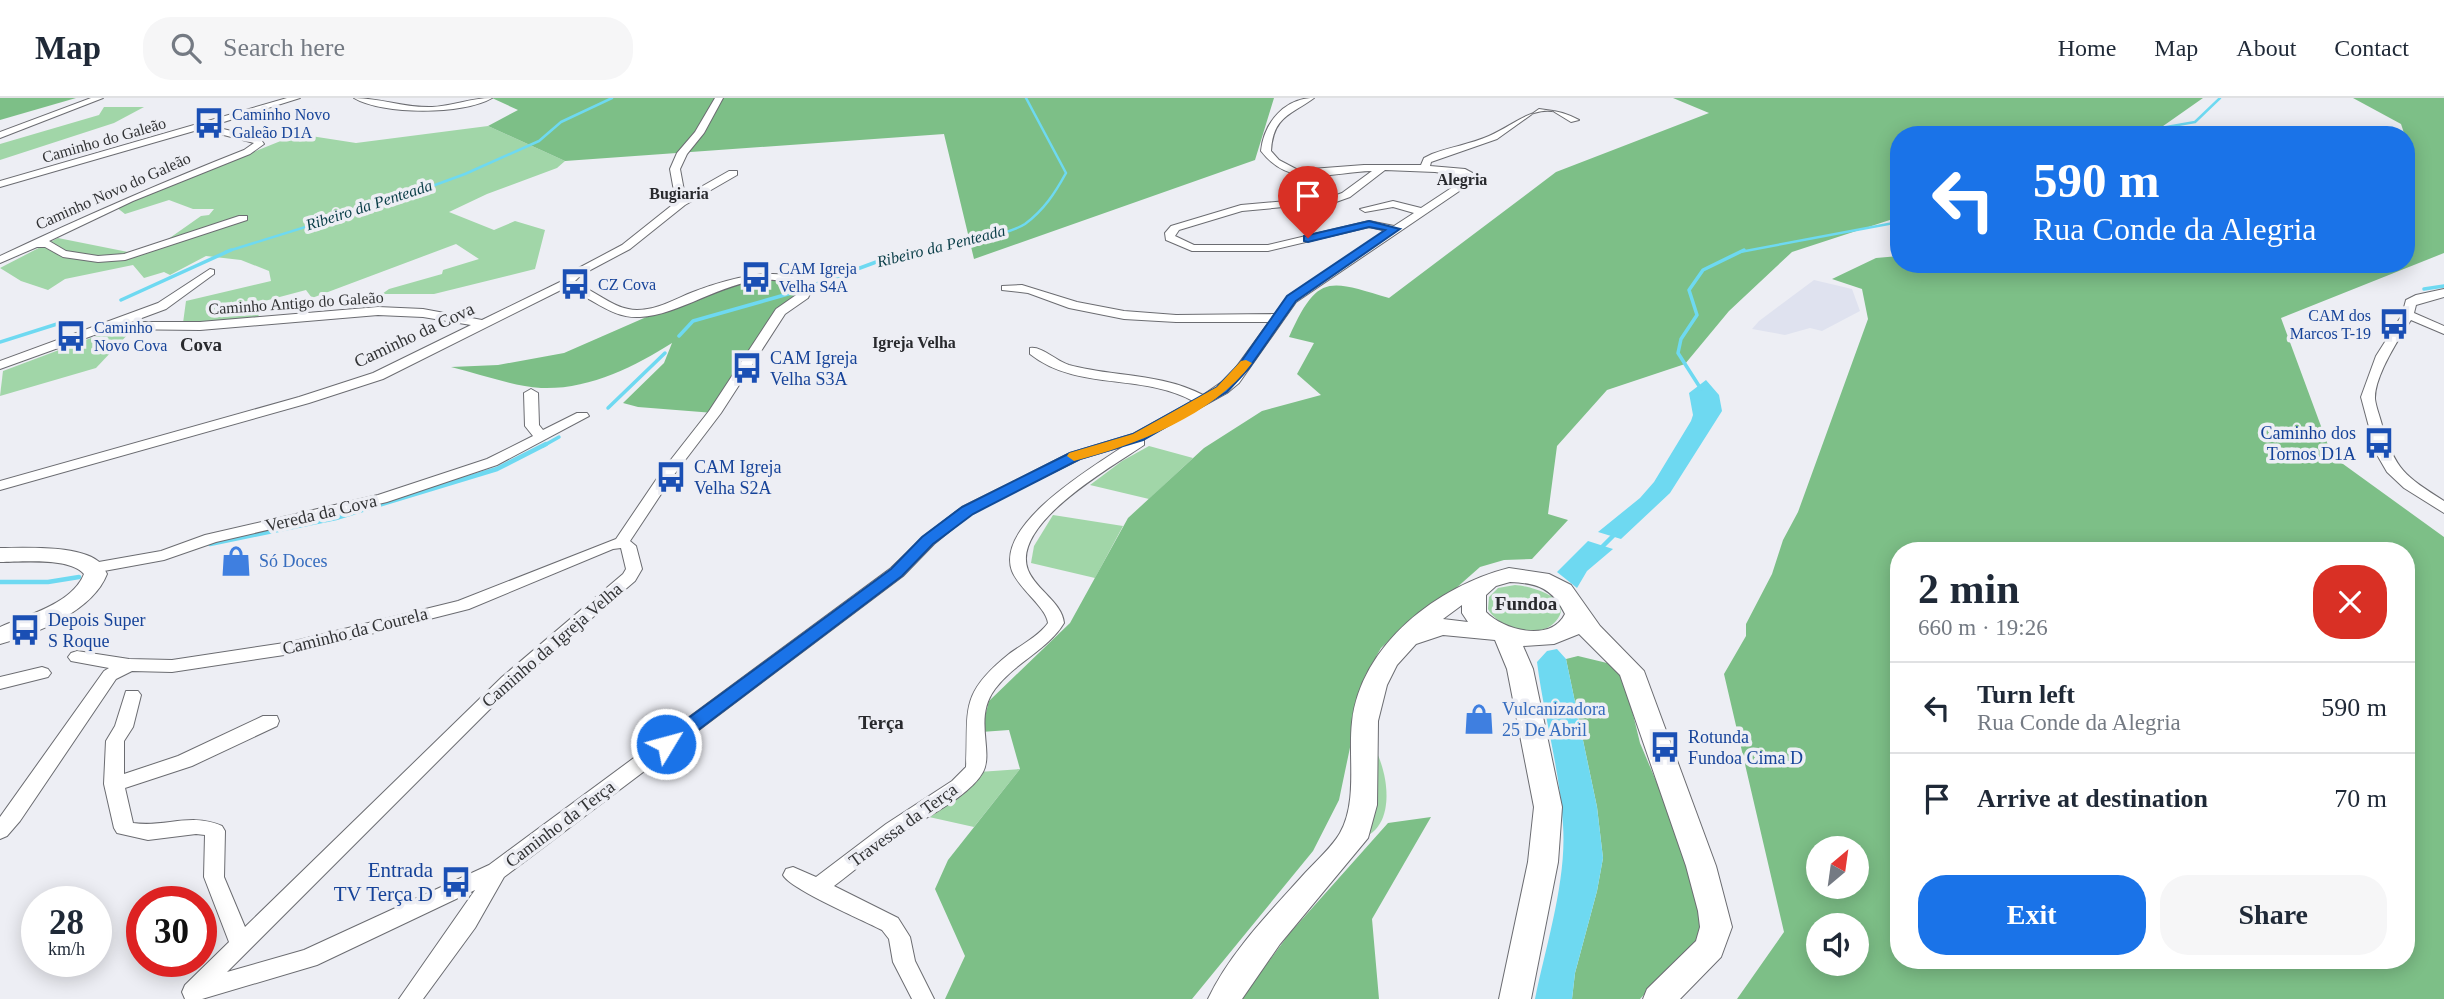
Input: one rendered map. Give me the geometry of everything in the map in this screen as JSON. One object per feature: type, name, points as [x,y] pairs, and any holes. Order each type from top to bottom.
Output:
[{"type":"main road","points":[[0,555],[71,558],[86,562],[92,578],[61,607],[0,636]]},
{"type":"main road","points":[[1224,999],[1269,934],[1353,838],[1363,806],[1365,721],[1374,685],[1386,661],[1401,642],[1454,599],[1488,581],[1509,575],[1547,581],[1573,606],[1591,632],[1626,665],[1701,866],[1716,927],[1710,948],[1659,999]]},
{"type":"main road","points":[[1478,588],[1472,599],[1474,611],[1483,623],[1503,634],[1520,669],[1548,807],[1543,862],[1515,999]]},
{"type":"main road","points":[[1520,669],[1549,638],[1571,626],[1573,606]]},
{"type":"main road","points":[[1401,642],[1441,627],[1549,638],[1612,652]]},
{"type":"street","points":[[0,135],[99,98]]},
{"type":"street","name":"Caminho do Galeão","points":[[0,184],[296,98]]},
{"type":"street","points":[[358,98],[432,110],[488,98]]},
{"type":"street","points":[[681,204],[675,169],[687,145],[699,133],[719,98]]},
{"type":"street","points":[[1310,98],[1278,116],[1268,132],[1266,151],[1273,162],[1289,171],[1310,174],[1363,168],[1424,167],[1427,160],[1443,151],[1495,137],[1535,107],[1544,106],[1557,110],[1574,120]]},
{"type":"street","name":"Caminho Novo do Galeão","points":[[0,260],[142,193],[247,152],[260,144],[257,140],[203,127]]},
{"type":"street","name":"Caminho da Terça","points":[[189,996],[309,958],[496,871],[897,572],[947,524],[1025,480],[1075,456],[1138,437],[1203,401],[1234,380],[1292,299],[1475,177],[1468,173],[1424,167]]},
{"type":"street","points":[[1381,169],[1346,195],[1332,200],[1241,208],[1175,228],[1170,233],[1170,238],[1192,248],[1268,248],[1369,224],[1394,229]]},
{"type":"street","name":"Caminho da Cova","points":[[0,486],[372,378],[564,284],[577,273],[626,247],[681,204],[733,173]]},
{"type":"street","points":[[1365,209],[1393,204],[1422,212]]},
{"type":"street","points":[[34,243],[48,244],[58,252],[86,257],[125,257],[243,218]]},
{"type":"street","points":[[0,365],[165,304],[210,272]]},
{"type":"street","points":[[564,284],[577,286],[621,312],[640,314],[662,310],[723,287],[767,277],[790,279],[807,287],[804,295],[780,312],[714,413],[667,474],[621,542]]},
{"type":"street","points":[[1006,288],[1017,287],[1078,306],[1141,317],[1279,318]]},
{"type":"street","points":[[2444,293],[2410,303],[2407,315],[2382,356],[2368,397],[2383,453],[2392,469],[2409,485],[2444,508]]},
{"type":"street","name":"Caminho Antigo do Galeão","points":[[110,325],[200,326],[378,311],[423,313],[484,324]]},
{"type":"street","points":[[2407,315],[2444,330]]},
{"type":"street","points":[[1034,351],[1051,362],[1077,370],[1171,386],[1203,401]]},
{"type":"street","points":[[531,393],[532,426],[542,437]]},
{"type":"street","name":"Vereda da Cova","points":[[92,578],[211,538],[382,499],[492,462],[582,416]]},
{"type":"street","name":"Travessa da Terça","points":[[816,889],[893,829],[959,786],[975,769],[976,710],[982,694],[990,682],[1056,623],[1055,615],[1021,570],[1018,556],[1028,532],[1043,513],[1141,440],[1138,437]]},
{"type":"street","name":"Caminho da Courela","points":[[77,657],[129,665],[172,666],[291,648],[463,605],[621,542]]},
{"type":"street","name":"Caminho da Igreja Velha","points":[[189,996],[508,681],[629,577],[634,569],[628,546],[621,542]]},
{"type":"street","points":[[7,823],[110,675],[129,665]]},
{"type":"street","points":[[0,683],[42,673]]},
{"type":"street","points":[[132,695],[124,727],[115,741],[114,784],[124,828],[142,834],[194,826],[208,827],[215,831],[214,877],[241,944]]},
{"type":"street","points":[[114,784],[184,761],[270,721]]},
{"type":"street","points":[[410,999],[485,895],[496,871]]},
{"type":"street","points":[[793,875],[816,889],[890,924],[899,937],[904,962],[923,999]]},
{"type":"shaded area","points":[[1814,280],[1852,289],[1860,311],[1822,331],[1810,328],[1785,335],[1752,329],[1759,321]]},
{"type":"green space","points":[[0,98],[76,98],[0,120]]},
{"type":"green space","points":[[492,98],[1274,98],[1255,160],[974,259],[944,134],[565,161],[488,126],[518,110]]},
{"type":"green space","points":[[1673,98],[2203,98],[2163,126],[1890,126],[1890,220],[1792,252],[1729,311],[1685,364],[1607,390],[1557,446],[1548,514],[1568,520],[1532,559],[1504,560],[1480,567],[1438,604],[1408,623],[1381,648],[1365,676],[1339,800],[1313,851],[1192,999],[945,999],[965,956],[935,889],[948,860],[1020,769],[1009,730],[981,732],[989,701],[1070,623],[1128,518],[1204,448],[1262,411],[1321,395],[1297,374],[1314,343],[1289,337],[1308,301],[1327,287],[1338,286],[1389,298],[1556,172],[1709,113]]},
{"type":"green space","points":[[2353,98],[2444,98],[2444,253],[2415,265],[2415,126],[2402,126]]},
{"type":"green space","points":[[104,107],[144,107],[114,123],[0,160],[0,144],[99,115]]},
{"type":"green space","points":[[488,126],[565,161],[557,168],[487,194],[449,212],[494,230],[515,221],[545,230],[535,269],[434,294],[382,294],[389,289],[442,274],[443,270],[479,259],[456,244],[312,298],[306,290],[257,303],[259,319],[183,323],[186,301],[271,281],[269,271],[241,260],[206,256],[170,275],[164,272],[144,278],[133,265],[65,279],[48,290],[21,281],[0,268],[58,238],[128,252],[164,242],[201,216],[209,215],[214,209],[193,209],[169,200],[125,214],[116,207],[298,134],[356,143]]},
{"type":"green space","points":[[1890,257],[1890,273],[2394,273],[2281,318],[2332,456],[2444,537],[2444,999],[1737,999],[1784,932],[1724,674],[1746,636],[1746,624],[1772,574],[1783,540],[1798,512],[1868,319],[1862,289],[1832,279],[1876,258]]},
{"type":"green space","points":[[767,277],[807,287],[780,312],[714,413],[638,407],[623,403],[664,363],[672,343],[610,375],[559,388],[519,385],[451,367],[498,365],[564,353],[699,294]]},
{"type":"green space","points":[[131,331],[96,368],[0,396],[3,371],[107,332]]},
{"type":"green space","points":[[1149,446],[1193,458],[1149,499],[1090,485],[1122,461]]},
{"type":"green space","points":[[1053,515],[1123,526],[1095,578],[1031,563],[1034,546]]},
{"type":"green space","points":[[1515,585],[1540,591],[1556,600],[1561,613],[1556,621],[1549,627],[1530,631],[1510,627],[1493,616],[1488,609],[1489,597],[1498,588]]},
{"type":"green space","points":[[1578,656],[1607,663],[1623,673],[1640,743],[1680,838],[1709,936],[1670,968],[1640,999],[1572,999],[1575,973],[1603,858],[1597,807],[1566,659]]},
{"type":"green space","points":[[1375,749],[1386,784],[1385,809],[1375,830],[1365,837]]},
{"type":"green space","points":[[1020,769],[974,827],[929,817],[979,772]]},
{"type":"green space","points":[[1431,817],[1372,919],[1379,999],[1241,999],[1289,934],[1388,823]]},
{"type":"water","points":[[1706,380],[1719,395],[1722,411],[1670,493],[1621,539],[1598,532],[1640,498],[1654,482],[1691,421],[1693,415],[1689,393]]},
{"type":"water","points":[[1588,541],[1613,549],[1587,571],[1577,588],[1557,572]]},
{"type":"water","points":[[1557,649],[1566,659],[1597,807],[1603,858],[1575,973],[1572,999],[1535,999],[1559,890],[1563,846],[1559,784],[1537,662],[1547,651]]},
{"type":"waterway","name":"Ribeiro da Penteada","points":[[230,250],[405,196],[465,174],[539,141],[561,122],[612,98]]},
{"type":"waterway","name":"Ribeiro da Penteada","points":[[928,251],[976,241],[1017,228],[1038,213],[1053,194],[1066,173],[1026,98]]},
{"type":"waterway","points":[[2172,126],[2195,122],[2220,98]]},
{"type":"waterway","points":[[1740,252],[1890,224]]},
{"type":"waterway","name":"Ribeiro da Penteada","points":[[121,300],[230,250]]},
{"type":"waterway","name":"Ribeiro da Penteada","points":[[225,252],[230,250]]},
{"type":"waterway","name":"Ribeiro da Penteada","points":[[928,251],[935,250]]},
{"type":"waterway","points":[[1701,389],[1678,353],[1681,339],[1697,315],[1689,290],[1703,270],[1744,250]]},
{"type":"waterway","name":"Ribeiro da Penteada","points":[[679,336],[693,321],[795,292],[887,258],[928,251]]},
{"type":"waterway","points":[[2424,289],[2444,286]]},
{"type":"waterway","name":"Ribeiro da Penteada","points":[[0,342],[57,324]]},
{"type":"waterway","name":"Ribeiro da Penteada","points":[[608,408],[665,353]]},
{"type":"waterway","name":"Ribeiro da Penteada","points":[[543,446],[559,437]]},
{"type":"waterway","name":"Ribeiro da Penteada","points":[[210,544],[336,518],[497,469],[546,444]]},
{"type":"waterway","points":[[1600,549],[1616,533]]},
{"type":"waterway","name":"Ribeiro da Penteada","points":[[0,582],[48,582],[79,577]]},
{"type":"slow traffic","points":[[1074,456],[1138,437],[1222,390],[1234,380],[1246,363]]},
{"type":"place","name":"Caminho Novo Galeão D1A","points":[[209,123]]},
{"type":"place","name":"CAM Igreja Velha S4A","points":[[756,277]]},
{"type":"place","name":"CZ Cova","points":[[575,284]]},
{"type":"place","name":"CAM dos Marcos T-19","points":[[2394,324]]},
{"type":"place","name":"Caminho Novo Cova","points":[[71,336]]},
{"type":"place","name":"CAM Igreja Velha S3A","points":[[747,368]]},
{"type":"place","name":"Caminho dos Tornos D1A","points":[[2379,443]]},
{"type":"place","name":"CAM Igreja Velha S2A","points":[[671,477]]},
{"type":"place","name":"Só Doces","points":[[236,561]]},
{"type":"place","name":"Depois Super S Roque","points":[[25,630]]},
{"type":"place","name":"Vulcanizadora 25 De Abril","points":[[1479,719]]},
{"type":"place","name":"Rotunda Fundoa Cima D","points":[[1665,747]]},
{"type":"place","name":"Entrada TV Terça D","points":[[456,882]]},
{"type":"district","name":"Alegria","points":[[1462,179]]},
{"type":"district","name":"Bugiaria","points":[[679,193]]},
{"type":"district","name":"Igreja Velha","points":[[914,342]]},
{"type":"district","name":"Cova","points":[[201,344]]},
{"type":"district","name":"Fundoa","points":[[1526,603]]},
{"type":"district","name":"Terça","points":[[881,722]]},
{"type":"route","points":[[666,744],[897,572],[947,524],[967,510],[1075,456],[1138,437],[1222,390],[1234,380],[1292,299],[1394,229],[1369,224],[1308,238]]}]
